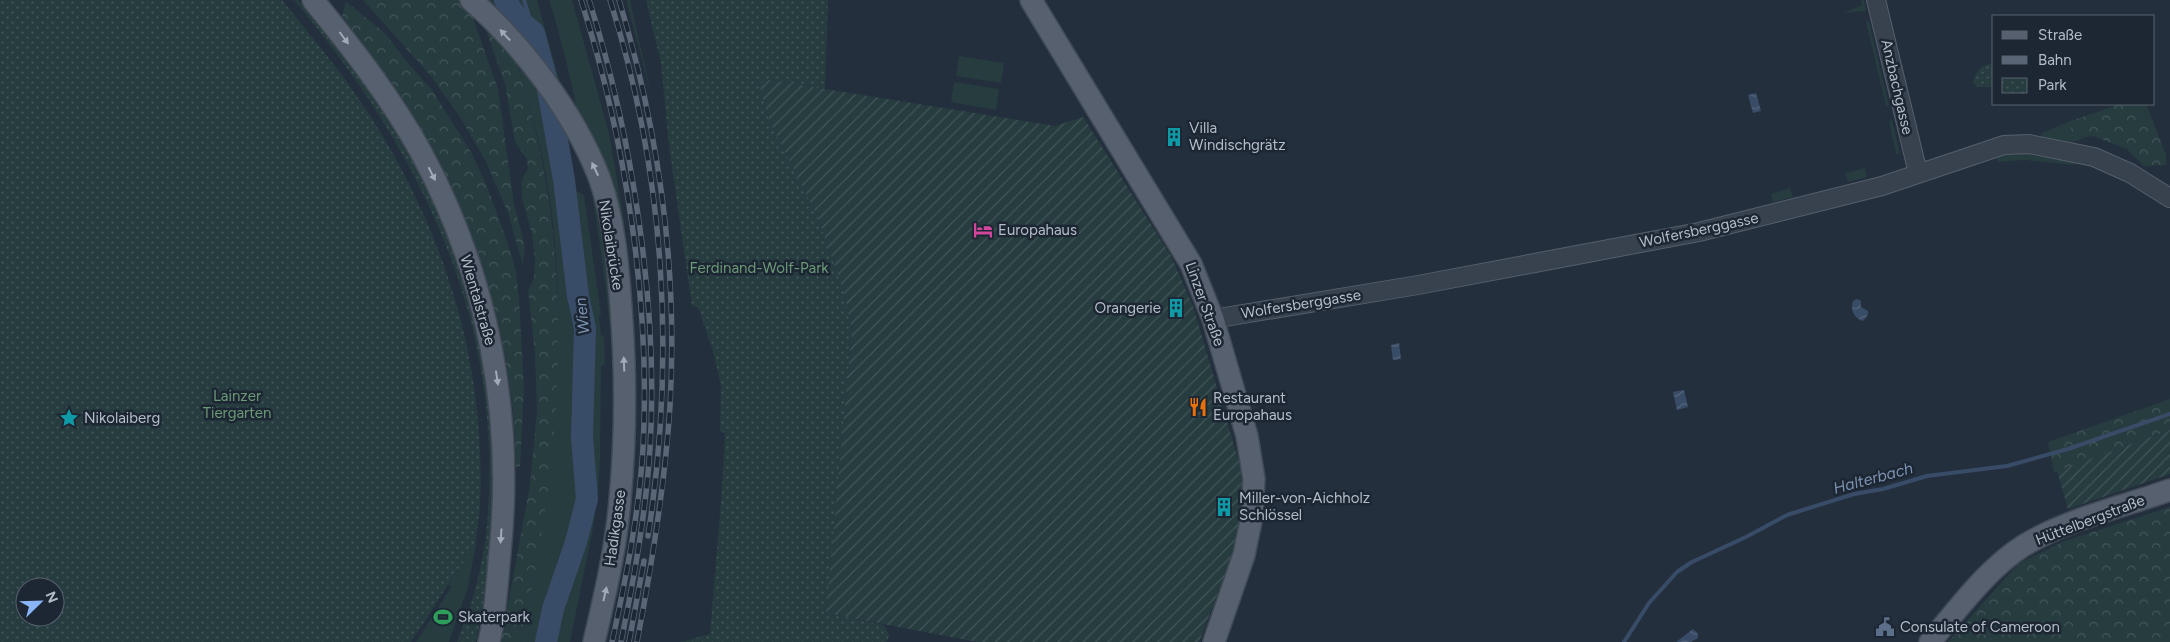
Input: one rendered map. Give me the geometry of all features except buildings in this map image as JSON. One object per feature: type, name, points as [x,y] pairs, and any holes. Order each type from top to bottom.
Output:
[{"type":"main road","name":"Wientalstraße","points":[[313,0],[369,72],[421,154],[455,225],[481,300],[497,378],[504,456],[501,537],[489,642]]},
{"type":"main road","name":"Nikolaibrücke","points":[[471,0],[520,51],[553,93],[579,135],[599,178],[612,226],[620,286],[626,412]]},
{"type":"main road","name":"Linzer Straße","points":[[1031,0],[1107,128],[1179,242],[1196,276],[1213,319],[1247,436],[1254,479],[1252,516],[1244,555],[1214,642]]},
{"type":"main road","name":"Hadikgasse","points":[[594,642],[609,577],[620,502],[626,412]]},
{"type":"main road","name":"Hüttelbergstraße","points":[[1930,642],[1992,572],[2022,547],[2058,529],[2170,490]]},
{"type":"street","name":"Anzbachgasse","points":[[1876,0],[1918,173]]},
{"type":"street","name":"Wolfersberggasse","points":[[1213,319],[1418,284],[1699,232],[1882,186],[2004,146],[2030,144],[2072,151],[2104,161],[2146,182],[2170,198]]},
{"type":"green space","name":"Lainzer Tiergarten","points":[[0,0],[282,0],[338,70],[369,114],[411,188],[445,267],[468,350],[475,392],[479,435],[481,489],[479,517],[473,548],[411,642],[0,642]]},
{"type":"green space","points":[[294,0],[298,0],[346,60],[391,123],[404,145],[432,200],[446,234],[469,302],[485,373],[490,409],[494,470],[491,544],[476,642],[457,642],[479,574],[487,528],[489,496],[489,449],[483,385],[471,324],[453,265],[430,208],[402,154],[370,101]]},
{"type":"green space","points":[[363,0],[461,0],[469,7],[498,89],[514,204],[525,246],[523,265],[508,213],[486,162],[460,117],[430,75]]},
{"type":"green space","points":[[485,0],[537,0],[561,86]]},
{"type":"green space","points":[[549,0],[572,0],[609,133],[625,227],[608,253],[616,316],[616,463],[599,575],[584,642],[609,505],[613,459],[614,391],[606,289],[587,164],[568,70]]},
{"type":"green space","points":[[626,0],[630,0],[652,97]]},
{"type":"green space","name":"Ferdinand-Wolf-Park","points":[[646,0],[828,0],[825,89],[769,80],[759,84],[769,120],[818,218],[844,293],[852,330],[827,613],[884,625],[889,635],[887,642],[681,642],[710,634],[725,433],[720,431],[721,386],[713,351],[698,307],[692,306],[669,146],[661,63]]},
{"type":"green space","points":[[1861,0],[1864,0],[1866,11],[1844,13],[1862,5]]},
{"type":"green space","points":[[346,2],[385,33],[432,90],[471,152],[487,186],[516,272],[524,387],[520,466],[516,467],[514,421],[500,331],[488,286],[473,242],[456,200],[414,118],[342,16]]},
{"type":"green space","points":[[482,19],[509,47],[517,61],[533,122],[547,191],[555,255],[558,320],[557,386],[552,451],[544,516],[520,642],[501,642],[530,485],[537,410],[535,352],[528,291],[534,278],[535,259],[532,234],[523,202],[521,182],[528,168],[527,159],[515,142],[505,84]]},
{"type":"green space","points":[[1869,21],[1889,106],[1886,106],[1866,22]]},
{"type":"green space","points":[[515,55],[543,91],[578,330],[575,464],[581,488],[581,501],[568,551],[559,557],[543,610],[538,642],[520,642],[538,552],[550,460],[557,348],[557,271],[553,220],[543,159]]},
{"type":"green space","points":[[959,56],[1004,63],[1001,83],[956,76]]},
{"type":"green space","points":[[1992,64],[1992,87],[1977,87],[1973,82],[1976,74],[1983,66]]},
{"type":"green space","points":[[769,80],[1055,126],[1083,117],[1171,256],[1193,306],[1243,476],[1238,538],[1199,642],[977,642],[826,613],[852,330],[844,293],[818,218],[769,120],[759,84]]},
{"type":"green space","points":[[954,82],[999,89],[996,110],[951,102]]},
{"type":"green space","points":[[2117,105],[2122,105],[2152,119],[2166,155],[2166,165],[2144,166],[2127,149],[2093,136],[2084,137],[2073,134],[2068,122]]},
{"type":"green space","points":[[2122,105],[2146,105],[2152,119]]},
{"type":"green space","points":[[1892,120],[1900,154],[1896,154],[1889,121]]},
{"type":"green space","points":[[2068,122],[2073,134],[2084,137],[2074,142],[2063,143],[2041,137],[2042,133]]},
{"type":"green space","points":[[2003,152],[2030,152],[2031,155],[2075,162],[2074,165],[2025,160],[1998,162],[1996,156]]},
{"type":"green space","points":[[1865,168],[1867,177],[1848,182],[1845,173]]},
{"type":"green space","points":[[1790,188],[1793,197],[1773,202],[1771,194]]},
{"type":"green space","points":[[573,190],[584,195],[601,314],[599,316],[601,335],[604,336],[605,364],[601,366],[600,458],[593,528],[570,642],[554,642],[573,559],[583,554],[592,507],[588,397],[593,382],[594,351],[590,318],[586,304],[587,293]]},
{"type":"green space","points":[[2170,399],[2170,430],[2054,473],[2048,442]]},
{"type":"green space","points":[[2170,430],[2170,474],[2068,509],[2057,471]]},
{"type":"green space","points":[[2170,507],[2170,642],[1948,642],[2019,563],[2065,541]]},
{"type":"green space","points":[[478,519],[476,544],[468,587],[449,642],[416,642],[452,586],[448,585],[473,544]]},
{"type":"water","points":[[1756,93],[1761,111],[1753,113],[1748,95]]},
{"type":"water","points":[[1857,299],[1861,301],[1861,307],[1868,311],[1868,315],[1863,321],[1855,316],[1852,310],[1853,301]]},
{"type":"water","points":[[1399,343],[1401,359],[1393,360],[1391,345]]},
{"type":"water","points":[[1684,390],[1688,407],[1677,410],[1673,392]]},
{"type":"water","points":[[1693,629],[1698,634],[1698,638],[1691,642],[1676,642]]},
{"type":"waterway","name":"Wien","points":[[505,0],[518,19],[534,33],[546,78],[564,180],[578,296],[585,328],[582,437],[587,499],[576,542],[553,609],[546,642]]},
{"type":"waterway","points":[[524,0],[534,33]]},
{"type":"waterway","name":"Halterbach","points":[[1624,642],[1649,603],[1677,572],[1692,562],[1746,537],[1787,515],[1854,494],[1883,489],[1927,476],[2007,466],[2068,449],[2170,414]]},
{"type":"railway","points":[[581,0],[597,53],[622,164],[632,221],[643,336],[644,392],[641,472],[631,545],[612,642]]},
{"type":"railway","points":[[589,0],[618,107],[630,164],[646,279],[650,337],[652,394],[646,497],[621,642]]},
{"type":"railway","points":[[610,0],[629,66],[643,132],[654,199],[660,266],[663,333],[662,401],[657,468],[648,536]]},
{"type":"railway","points":[[619,0],[633,50],[655,150],[668,252],[671,303],[672,355],[665,466],[653,554],[637,642]]},
{"type":"railway","points":[[629,642],[644,561]]},
{"type":"place","name":"Villa Windischgrätz","points":[[1174,137]]},
{"type":"place","name":"Europahaus","points":[[983,230]]},
{"type":"place","name":"Orangerie","points":[[1176,308]]},
{"type":"place","name":"Restaurant Europahaus","points":[[1198,407]]},
{"type":"place","name":"Nikolaiberg","points":[[69,418]]},
{"type":"place","name":"Miller-von-Aichholz Schlössel","points":[[1224,507]]},
{"type":"place","name":"Skaterpark","points":[[443,617]]},
{"type":"place","name":"Consulate of Cameroon","points":[[1885,627]]}]
